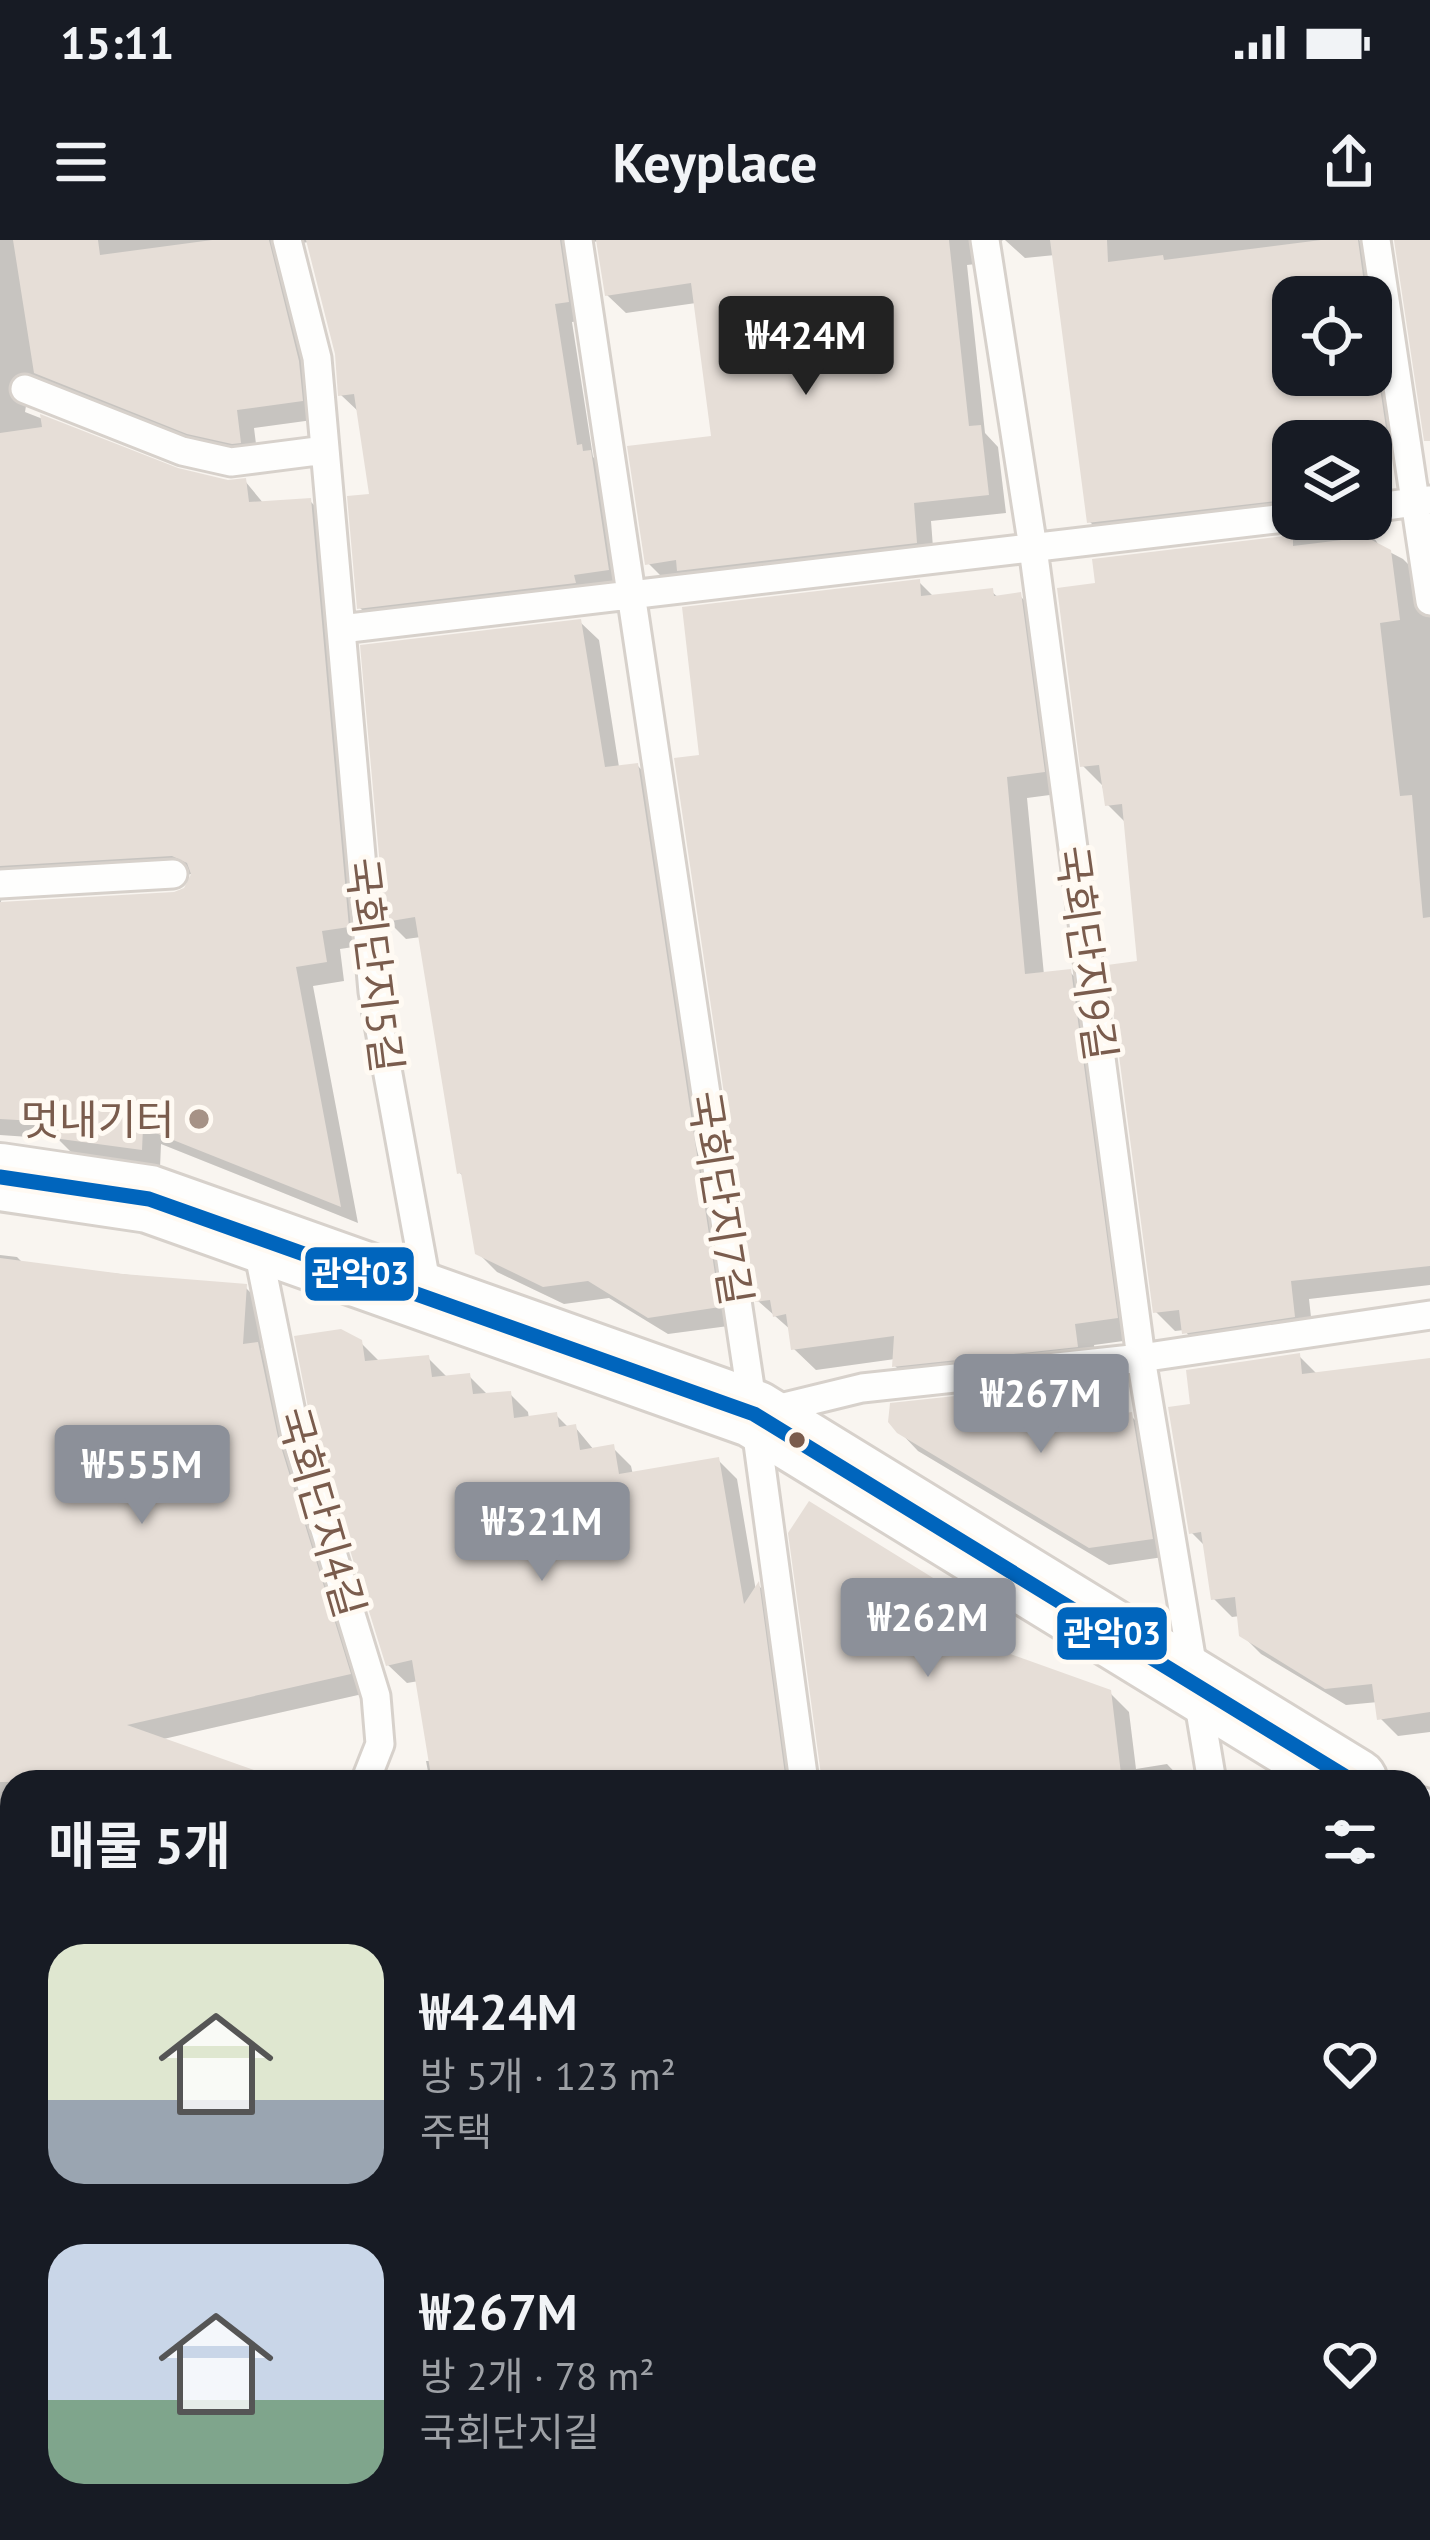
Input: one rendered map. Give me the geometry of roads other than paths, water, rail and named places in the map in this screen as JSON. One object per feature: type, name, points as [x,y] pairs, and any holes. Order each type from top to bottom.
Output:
[{"type":"street","points":[[0,1178],[149,1199],[754,1414],[1334,1770]]},
{"type":"lane","name":"국회단지5길","points":[[287,240],[317,358],[373,992],[429,1299]]},
{"type":"lane","name":"국회단지7길","points":[[578,240],[754,1414],[802,1770]]},
{"type":"lane","name":"국회단지9길","points":[[985,240],[1033,548],[1141,1358],[1210,1770]]},
{"type":"lane","points":[[1376,240],[1424,501],[1430,601]]},
{"type":"lane","points":[[25,389],[198,455],[231,461],[325,450]]},
{"type":"lane","points":[[1392,505],[1424,501]]},
{"type":"lane","points":[[341,629],[1272,520]]},
{"type":"lane","points":[[0,884],[173,874]]},
{"type":"lane","name":"국회단지4길","points":[[256,1240],[295,1432],[376,1696],[380,1744],[370,1770]]},
{"type":"lane","points":[[754,1414],[862,1388],[1141,1358],[1430,1315]]},
{"type":"place","name":"멋내기터","points":[[199,1119]]}]
